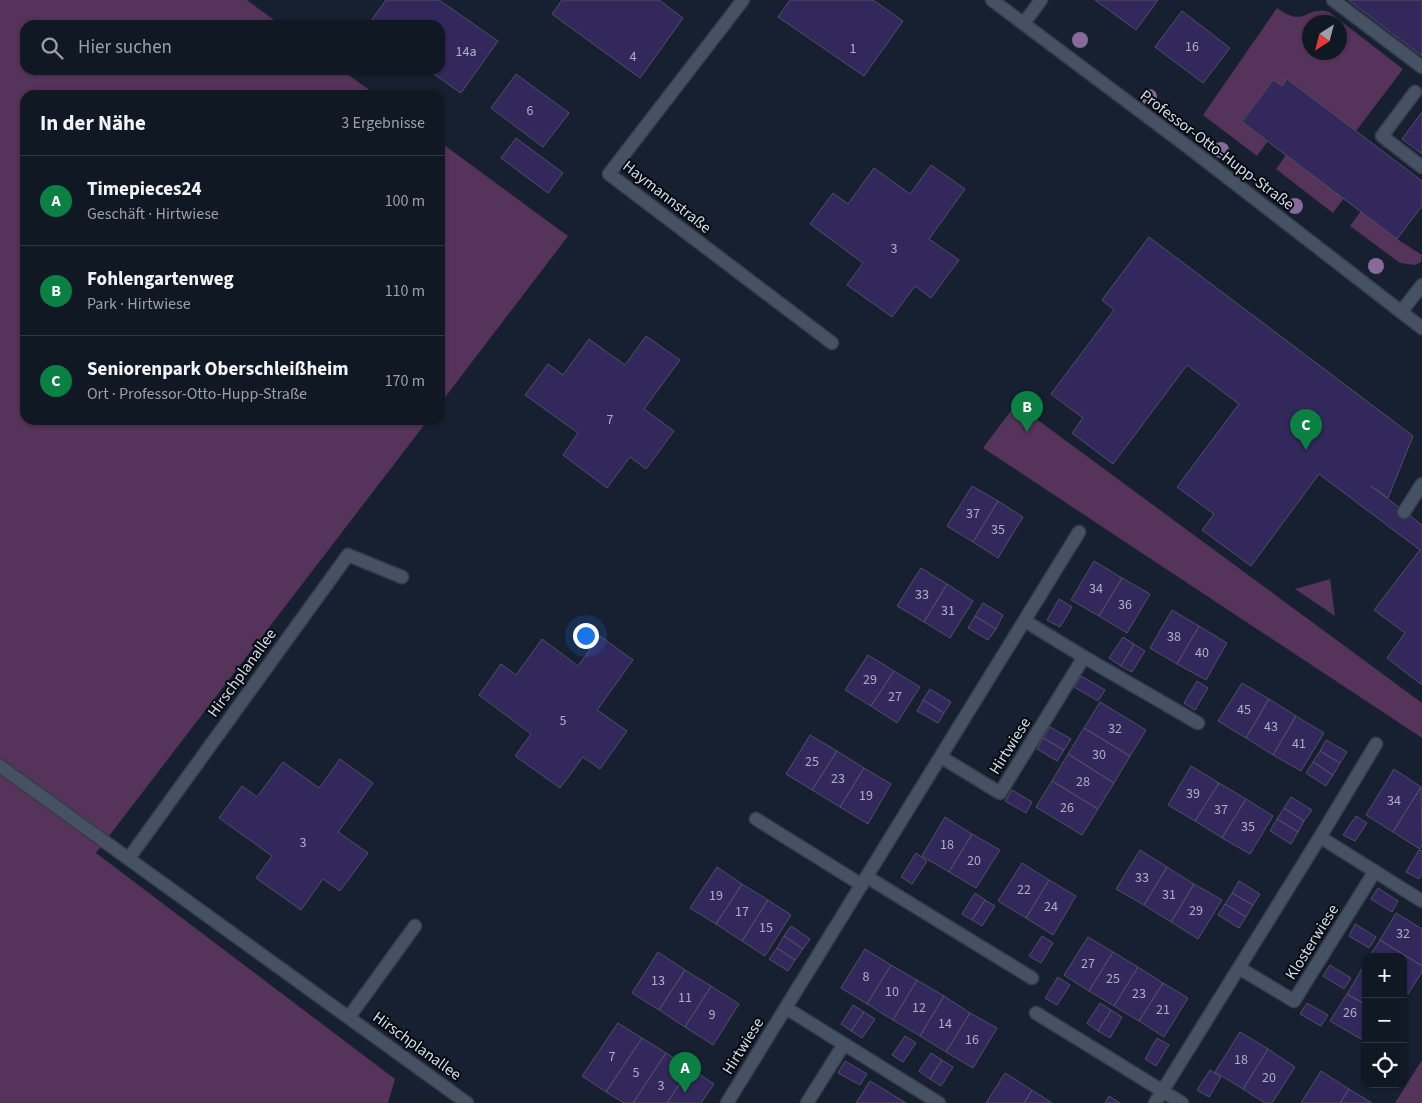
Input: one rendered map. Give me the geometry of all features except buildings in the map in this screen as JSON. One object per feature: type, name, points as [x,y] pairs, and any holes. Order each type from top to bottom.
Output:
[{"type":"street","name":"Haymannstraße","points":[[743,0],[608,174],[832,343]]},
{"type":"street","name":"Professor-Otto-Hupp-Straße","points":[[992,0],[1422,328]]},
{"type":"street","points":[[1024,23],[1041,0]]},
{"type":"street","points":[[1333,0],[1422,67]]},
{"type":"street","points":[[1416,92],[1382,136],[1422,167]]},
{"type":"street","points":[[1402,312],[1422,285]]},
{"type":"street","points":[[1404,512],[1422,484]]},
{"type":"street","name":"Hirtwiese","points":[[730,1102],[1079,532]]},
{"type":"street","name":"Hirschplanallee","points":[[129,858],[348,555],[402,577]]},
{"type":"street","points":[[1025,621],[1198,723]]},
{"type":"street","name":"Hirtwiese","points":[[941,757],[1000,793],[1084,657]]},
{"type":"street","points":[[1156,1103],[1376,744]]},
{"type":"street","name":"Hirschplanallee","points":[[0,766],[467,1103]]},
{"type":"street","points":[[756,819],[1032,978]]},
{"type":"street","points":[[1320,837],[1422,901]]},
{"type":"street","name":"Klosterwiese","points":[[1240,968],[1294,1001],[1375,871]]},
{"type":"street","points":[[350,1017],[415,926]]},
{"type":"street","name":"Hirtwiese","points":[[786,1008],[939,1103]]},
{"type":"street","points":[[1036,1012],[1182,1103]]},
{"type":"street","points":[[807,1103],[844,1044]]},
{"type":"shaded area","points":[[0,0],[247,0],[274,20],[20,20],[20,75],[349,75],[369,90],[20,90],[20,425],[424,425],[96,853],[395,1079],[388,1103],[0,1103]]},
{"type":"shaded area","points":[[1277,8],[1287,14],[1302,16],[1302,60],[1347,60],[1347,26],[1403,69],[1356,131],[1287,79],[1282,86],[1273,80],[1242,121],[1268,141],[1257,156],[1203,115]]},
{"type":"shaded area","points":[[1315,11],[1329,12],[1333,15],[1305,15]]},
{"type":"shaded area","points":[[445,146],[568,236],[445,397]]},
{"type":"shaded area","points":[[1286,155],[1344,198],[1333,213],[1276,169]]},
{"type":"shaded area","points":[[1361,211],[1397,239],[1422,255],[1421,262],[1415,265],[1400,263],[1350,226]]},
{"type":"shaded area","points":[[1016,404],[1422,703],[1422,738],[983,448]]},
{"type":"shaded area","points":[[1330,579],[1335,616],[1295,589]]},
{"type":"shaded area","points":[[1422,1060],[1422,1103],[1395,1103],[1404,1088],[1407,1088],[1407,1084]]},
{"type":"place","name":"Fohlengartenweg","points":[[1027,432]]},
{"type":"place","name":"Seniorenpark Oberschleißheim","points":[[1306,450]]},
{"type":"place","name":"Timepieces24","points":[[685,1093]]}]
